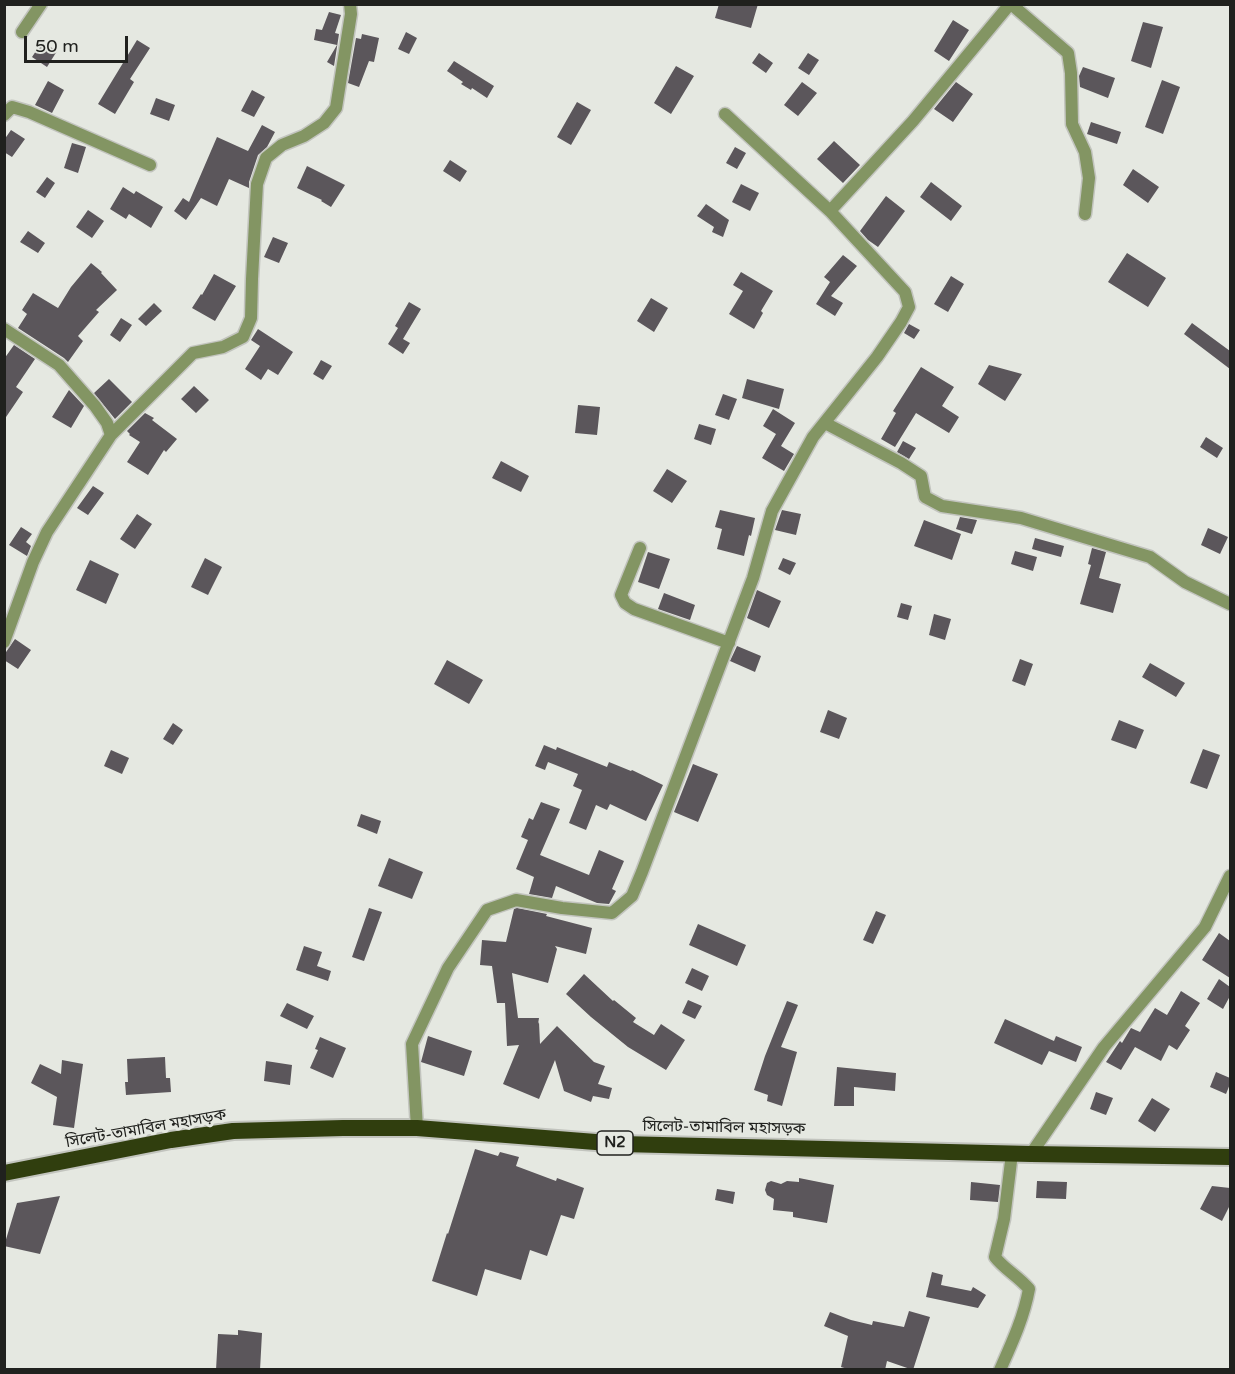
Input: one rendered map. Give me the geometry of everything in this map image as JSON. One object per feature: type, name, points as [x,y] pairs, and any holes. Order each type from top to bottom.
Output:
[{"type":"highway","name":"সিলেট-তামাবিল মহাসড়ক","points":[[4,1173],[171,1140],[233,1131],[417,1128],[621,1144],[1230,1157]]},
{"type":"street","points":[[22,32],[41,4]]},
{"type":"street","points":[[4,642],[33,562],[47,532],[111,435],[193,353],[223,347],[243,337],[251,318],[257,184],[266,158],[282,145],[304,136],[324,123],[336,108],[351,14],[350,4]]},
{"type":"street","points":[[830,212],[913,121],[1011,4],[1068,53],[1071,73],[1072,124],[1085,152],[1089,178],[1085,214]]},
{"type":"street","points":[[7,108],[28,112],[150,165]]},
{"type":"street","points":[[417,1128],[412,1044],[448,968],[486,910],[516,900],[612,913],[632,896],[753,578],[772,511],[813,437],[877,357],[909,307],[905,292],[830,212],[725,114]]},
{"type":"street","points":[[4,329],[59,365],[95,406],[107,423],[111,435]]},
{"type":"street","points":[[825,423],[902,463],[921,476],[925,497],[942,506],[1021,518],[1150,557],[1185,582],[1230,604]]},
{"type":"street","points":[[640,548],[621,595],[625,603],[634,609],[729,643]]},
{"type":"street","points":[[1031,1154],[1104,1047],[1205,927],[1230,876]]},
{"type":"street","points":[[1000,1370],[1019,1327],[1029,1289],[1020,1278],[1002,1266],[995,1257],[1004,1219],[1012,1154]]},
{"type":"building","points":[[719,4],[758,4],[751,28],[715,18]]},
{"type":"building","points":[[329,12],[341,15],[335,33],[339,34],[334,66],[327,62],[337,45],[314,40],[316,29],[322,30]]},
{"type":"building","points":[[953,20],[969,30],[949,61],[934,51]]},
{"type":"building","points":[[1143,22],[1163,27],[1151,68],[1131,61]]},
{"type":"building","points":[[406,32],[417,38],[409,54],[398,49]]},
{"type":"building","points":[[362,34],[379,38],[374,62],[369,61],[359,87],[348,83],[356,38],[361,39]]},
{"type":"building","points":[[137,40],[150,48],[130,79],[134,82],[115,114],[98,104]]},
{"type":"building","points":[[42,42],[57,51],[47,67],[32,57]]},
{"type":"building","points":[[759,53],[773,63],[766,73],[752,63]]},
{"type":"building","points":[[808,53],[819,60],[809,75],[798,68]]},
{"type":"building","points":[[454,61],[494,86],[487,98],[461,84],[463,82],[447,71]]},
{"type":"building","points":[[676,66],[694,76],[671,114],[654,103]]},
{"type":"building","points":[[1083,67],[1115,78],[1108,98],[1080,87],[1079,76]]},
{"type":"building","points":[[1162,80],[1180,87],[1163,134],[1145,127]]},
{"type":"building","points":[[48,81],[64,90],[52,113],[35,105]]},
{"type":"building","points":[[802,82],[817,93],[798,116],[784,105]]},
{"type":"building","points":[[956,82],[973,94],[953,122],[934,109]]},
{"type":"building","points":[[252,90],[265,97],[254,117],[241,111]]},
{"type":"building","points":[[156,98],[175,105],[169,121],[150,114]]},
{"type":"building","points":[[577,102],[591,110],[571,145],[557,137]]},
{"type":"building","points":[[1091,122],[1121,132],[1117,144],[1087,134]]},
{"type":"building","points":[[262,125],[275,132],[267,147],[258,155],[249,188],[229,179],[217,206],[201,198],[186,220],[174,211],[183,198],[189,202],[217,137],[248,151]]},
{"type":"building","points":[[11,130],[25,139],[12,157],[4,152],[4,140]]},
{"type":"building","points":[[834,141],[860,165],[843,183],[817,159]]},
{"type":"building","points":[[72,143],[86,147],[78,173],[64,168]]},
{"type":"building","points":[[735,147],[746,153],[737,169],[726,163]]},
{"type":"building","points":[[450,160],[467,171],[460,182],[443,171]]},
{"type":"building","points":[[307,166],[345,185],[331,207],[297,188]]},
{"type":"building","points":[[1133,169],[1159,187],[1148,203],[1123,185]]},
{"type":"building","points":[[47,177],[55,183],[45,198],[36,192]]},
{"type":"building","points":[[931,182],[962,206],[951,221],[920,197]]},
{"type":"building","points":[[741,184],[759,193],[750,211],[732,202]]},
{"type":"building","points":[[123,187],[134,194],[136,191],[163,207],[151,228],[129,214],[126,219],[110,209]]},
{"type":"building","points":[[886,196],[905,211],[878,247],[860,231]]},
{"type":"building","points":[[706,204],[729,220],[723,237],[712,232],[714,227],[697,216]]},
{"type":"building","points":[[88,210],[104,221],[92,238],[76,227]]},
{"type":"building","points":[[28,231],[45,243],[38,253],[20,242]]},
{"type":"building","points":[[273,237],[288,243],[279,263],[264,257]]},
{"type":"building","points":[[1127,253],[1166,278],[1148,307],[1108,282]]},
{"type":"building","points":[[843,255],[857,266],[831,296],[843,303],[835,316],[816,304],[830,282],[824,277]]},
{"type":"building","points":[[91,263],[117,290],[96,310],[99,312],[78,336],[83,341],[68,362],[18,328],[27,314],[22,310],[33,293],[58,308],[71,287]]},
{"type":"building","points":[[741,272],[773,291],[754,329],[729,314],[743,291],[733,285]]},
{"type":"building","points":[[214,274],[236,286],[215,321],[192,308]]},
{"type":"building","points":[[951,276],[964,284],[948,312],[934,304]]},
{"type":"building","points":[[651,298],[668,308],[654,332],[637,321]]},
{"type":"building","points":[[409,302],[421,309],[403,339],[410,343],[403,354],[388,344]]},
{"type":"building","points":[[154,303],[162,311],[146,326],[138,319]]},
{"type":"building","points":[[121,318],[132,325],[120,342],[110,335]]},
{"type":"building","points":[[1192,323],[1230,351],[1230,369],[1184,334]]},
{"type":"building","points":[[909,324],[920,330],[914,339],[904,333]]},
{"type":"building","points":[[258,329],[293,352],[278,375],[268,369],[261,380],[245,369],[260,346],[251,340]]},
{"type":"building","points":[[14,345],[35,359],[16,387],[23,392],[4,420],[4,359]]},
{"type":"building","points":[[321,360],[332,366],[323,380],[313,374]]},
{"type":"building","points":[[989,365],[1022,374],[1005,401],[978,384]]},
{"type":"building","points":[[921,367],[954,387],[942,406],[959,417],[949,433],[916,413],[895,447],[881,439],[896,413],[893,411]]},
{"type":"building","points":[[109,379],[132,402],[115,419],[94,393]]},
{"type":"building","points":[[747,379],[784,389],[779,409],[742,398]]},
{"type":"building","points":[[194,386],[209,400],[196,413],[181,399]]},
{"type":"building","points":[[69,390],[84,406],[71,428],[52,417]]},
{"type":"building","points":[[723,394],[737,399],[729,420],[715,415]]},
{"type":"building","points":[[578,405],[600,407],[597,435],[575,433]]},
{"type":"building","points":[[773,409],[795,423],[781,446],[794,454],[784,471],[762,458],[776,434],[763,426]]},
{"type":"building","points":[[145,413],[177,439],[166,452],[164,450],[148,475],[127,462],[140,442],[127,431]]},
{"type":"building","points":[[699,424],[716,429],[711,445],[694,439]]},
{"type":"building","points":[[1206,437],[1223,448],[1217,458],[1200,447]]},
{"type":"building","points":[[903,441],[916,448],[909,459],[897,452]]},
{"type":"building","points":[[501,461],[529,476],[521,492],[492,478]]},
{"type":"building","points":[[667,469],[687,481],[672,503],[653,491]]},
{"type":"building","points":[[93,486],[104,493],[88,515],[77,508]]},
{"type":"building","points":[[720,510],[755,518],[744,556],[717,549],[722,529],[715,527]]},
{"type":"building","points":[[782,510],[801,514],[796,535],[775,530]]},
{"type":"building","points":[[137,514],[152,524],[135,549],[120,539]]},
{"type":"building","points":[[960,517],[977,520],[972,534],[956,529]]},
{"type":"building","points":[[924,520],[961,534],[952,560],[914,546]]},
{"type":"building","points":[[21,527],[32,534],[26,542],[31,546],[27,556],[9,545]]},
{"type":"building","points":[[1208,528],[1228,537],[1220,554],[1201,545]]},
{"type":"building","points":[[1035,538],[1064,546],[1061,557],[1032,549]]},
{"type":"building","points":[[1092,548],[1106,552],[1099,578],[1121,584],[1113,613],[1080,604],[1091,565],[1088,564]]},
{"type":"building","points":[[1015,551],[1037,557],[1033,571],[1011,564]]},
{"type":"building","points":[[648,552],[670,559],[659,589],[638,582]]},
{"type":"building","points":[[205,558],[222,567],[208,595],[191,587]]},
{"type":"building","points":[[783,558],[796,563],[790,575],[778,569]]},
{"type":"building","points":[[90,560],[119,574],[106,604],[76,590]]},
{"type":"building","points":[[757,590],[781,601],[769,628],[747,618]]},
{"type":"building","points":[[664,593],[695,605],[690,620],[658,609]]},
{"type":"building","points":[[901,603],[912,606],[908,620],[897,617]]},
{"type":"building","points":[[934,614],[951,619],[945,640],[929,635]]},
{"type":"building","points":[[15,639],[31,650],[18,669],[4,660],[4,655]]},
{"type":"building","points":[[737,646],[761,656],[755,672],[730,661]]},
{"type":"building","points":[[1020,659],[1033,664],[1025,686],[1012,681]]},
{"type":"building","points":[[447,660],[483,680],[469,704],[434,684]]},
{"type":"building","points":[[1150,663],[1185,683],[1176,697],[1142,677]]},
{"type":"building","points":[[828,710],[847,718],[839,739],[820,732]]},
{"type":"building","points":[[1119,720],[1144,730],[1136,749],[1111,740]]},
{"type":"building","points":[[173,723],[183,730],[173,745],[163,739]]},
{"type":"building","points":[[544,745],[556,750],[557,747],[607,767],[609,762],[663,785],[646,821],[610,804],[607,810],[596,805],[586,830],[569,823],[582,790],[573,786],[578,774],[548,762],[545,770],[535,766]]},
{"type":"building","points":[[1203,749],[1220,755],[1207,789],[1190,783]]},
{"type":"building","points":[[111,750],[129,758],[122,774],[104,766]]},
{"type":"building","points":[[693,764],[718,774],[698,822],[674,812]]},
{"type":"building","points":[[541,802],[560,809],[540,855],[589,875],[599,850],[624,861],[612,889],[616,891],[609,904],[597,903],[556,886],[552,898],[529,894],[534,877],[516,869],[528,840],[521,837],[529,818],[533,820]]},
{"type":"building","points":[[361,814],[381,821],[377,834],[357,826]]},
{"type":"building","points":[[389,858],[423,872],[412,899],[378,886]]},
{"type":"building","points":[[369,908],[382,912],[364,961],[352,957]]},
{"type":"building","points":[[514,909],[547,914],[546,916],[592,928],[586,954],[555,946],[557,949],[548,983],[512,973],[518,1018],[539,1018],[540,1044],[557,1026],[594,1062],[605,1066],[598,1084],[612,1088],[609,1099],[593,1096],[591,1102],[564,1091],[555,1060],[539,1099],[503,1084],[519,1045],[507,1046],[505,1003],[497,1003],[492,966],[480,965],[482,940],[506,942]]},
{"type":"building","points":[[876,911],[886,915],[873,944],[863,940]]},
{"type":"building","points":[[698,924],[746,945],[737,966],[689,945]]},
{"type":"building","points":[[1219,933],[1230,941],[1230,978],[1202,960]]},
{"type":"building","points":[[304,946],[322,952],[317,966],[331,971],[328,981],[296,970]]},
{"type":"building","points":[[692,968],[709,976],[702,991],[685,983]]},
{"type":"building","points":[[584,974],[613,1001],[636,1018],[633,1022],[654,1035],[661,1024],[685,1040],[666,1070],[628,1047],[566,994]]},
{"type":"building","points":[[1219,979],[1230,987],[1230,996],[1223,1009],[1207,999]]},
{"type":"building","points":[[1181,991],[1200,1003],[1185,1026],[1190,1030],[1177,1050],[1169,1045],[1161,1061],[1135,1047],[1121,1070],[1106,1062],[1131,1028],[1140,1032],[1155,1008],[1167,1015]]},
{"type":"building","points":[[688,1000],[702,1006],[695,1019],[682,1013]]},
{"type":"building","points":[[787,1001],[798,1005],[781,1047],[797,1052],[782,1106],[767,1101],[768,1095],[754,1090]]},
{"type":"building","points":[[287,1003],[314,1016],[307,1029],[280,1016]]},
{"type":"building","points":[[1005,1019],[1054,1041],[1056,1036],[1082,1047],[1076,1062],[1049,1051],[1042,1065],[994,1043]]},
{"type":"building","points":[[428,1036],[472,1051],[464,1076],[421,1062]]},
{"type":"building","points":[[320,1037],[346,1048],[333,1078],[310,1068],[318,1050],[315,1049]]},
{"type":"building","points":[[165,1057],[166,1078],[170,1078],[171,1092],[126,1095],[127,1059]]},
{"type":"building","points":[[62,1060],[83,1064],[74,1128],[53,1125],[57,1097],[31,1083],[40,1064],[61,1074]]},
{"type":"building","points":[[266,1061],[292,1065],[290,1085],[264,1081]]},
{"type":"building","points":[[837,1067],[896,1073],[895,1091],[854,1087],[854,1106],[834,1106]]},
{"type":"building","points":[[1216,1072],[1230,1078],[1226,1094],[1210,1087]]},
{"type":"building","points":[[1096,1092],[1113,1098],[1106,1115],[1090,1109]]},
{"type":"building","points":[[1152,1098],[1170,1109],[1155,1132],[1138,1121]]},
{"type":"building","points":[[475,1149],[498,1156],[500,1152],[519,1157],[516,1166],[556,1181],[557,1178],[584,1188],[574,1219],[561,1215],[547,1256],[530,1250],[521,1280],[485,1269],[477,1296],[432,1281]]},
{"type":"building","points":[[799,1178],[834,1185],[827,1223],[793,1217],[793,1212],[773,1210],[774,1199],[767,1195],[765,1190],[767,1183],[771,1181],[781,1184],[787,1181],[799,1182]]},
{"type":"building","points":[[1037,1181],[1067,1182],[1066,1199],[1036,1198]]},
{"type":"building","points":[[971,1182],[1000,1185],[998,1202],[970,1200]]},
{"type":"building","points":[[1212,1186],[1230,1188],[1230,1205],[1222,1221],[1200,1209]]},
{"type":"building","points":[[717,1189],[735,1192],[733,1204],[715,1200]]},
{"type":"building","points":[[60,1196],[40,1254],[4,1246],[17,1203]]},
{"type":"building","points":[[932,1272],[943,1275],[941,1285],[971,1291],[973,1287],[986,1295],[978,1308],[926,1297]]},
{"type":"building","points":[[909,1311],[930,1317],[913,1370],[887,1361],[885,1370],[851,1370],[841,1367],[848,1336],[824,1326],[830,1312],[872,1325],[873,1321],[904,1327]]},
{"type":"building","points":[[238,1330],[262,1333],[260,1370],[216,1370],[218,1334],[238,1335]]}]
